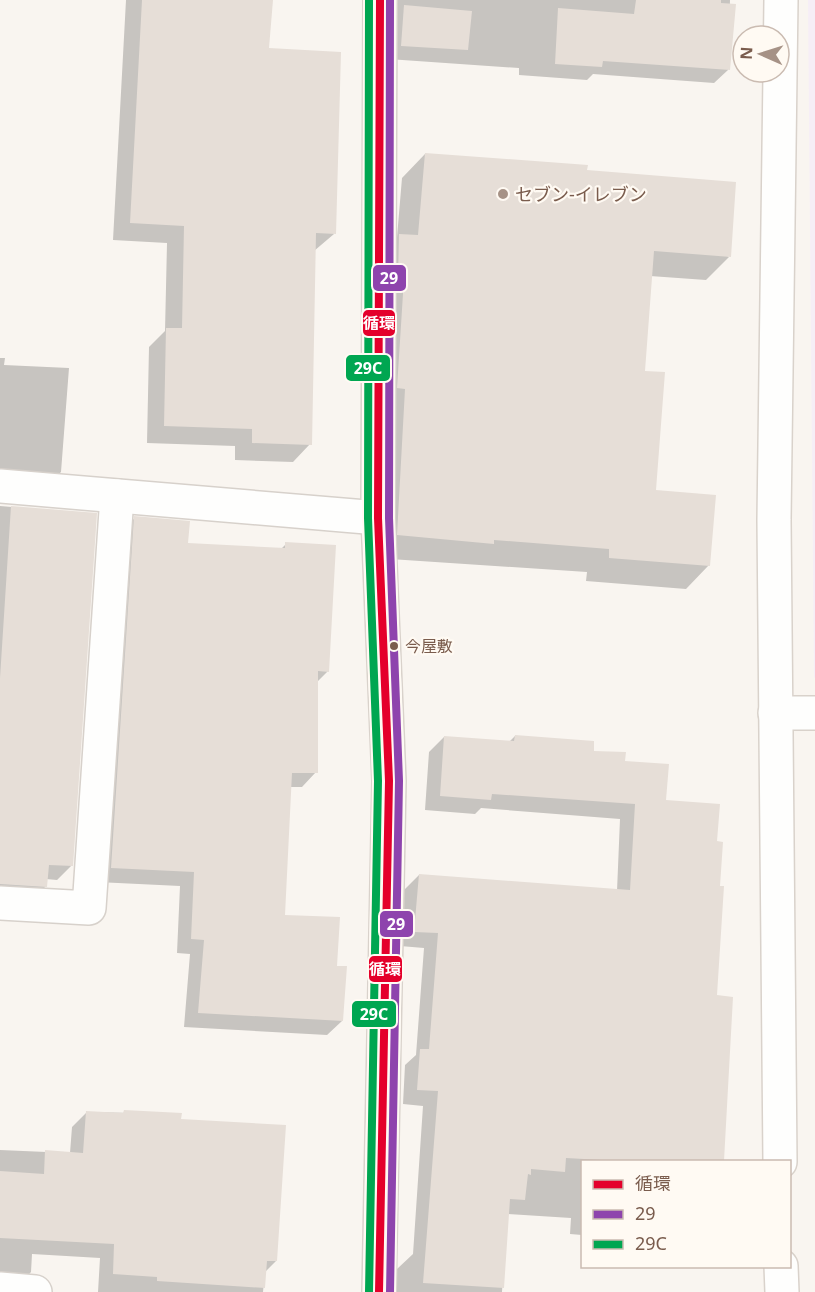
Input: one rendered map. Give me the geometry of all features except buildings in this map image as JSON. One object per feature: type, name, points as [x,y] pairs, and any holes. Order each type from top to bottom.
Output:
[{"type":"street","points":[[379,1292],[389,781],[378,518],[380,0]]},
{"type":"street","points":[[780,1160],[774,520],[781,0]]},
{"type":"street","points":[[0,486],[378,518]]},
{"type":"street","points":[[0,903],[89,908],[117,496]]},
{"type":"street","points":[[776,713],[815,713]]},
{"type":"street","points":[[781,1268],[782,1292]]},
{"type":"street","points":[[0,1289],[35,1292]]},
{"type":"shaded area","points":[[808,0],[815,0],[815,678],[814,677]]},
{"type":"transit line","name":"29C","points":[[369,0],[368,518],[378,781],[369,1292]]},
{"type":"transit line","name":"循環","points":[[379,1292],[389,781],[378,518],[380,0]]},
{"type":"transit line","name":"29","points":[[390,0],[389,518],[399,781],[390,1292]]},
{"type":"place","name":"セブン-イレブン","points":[[503,194]]},
{"type":"place","name":"今屋敷","points":[[394,646]]}]
